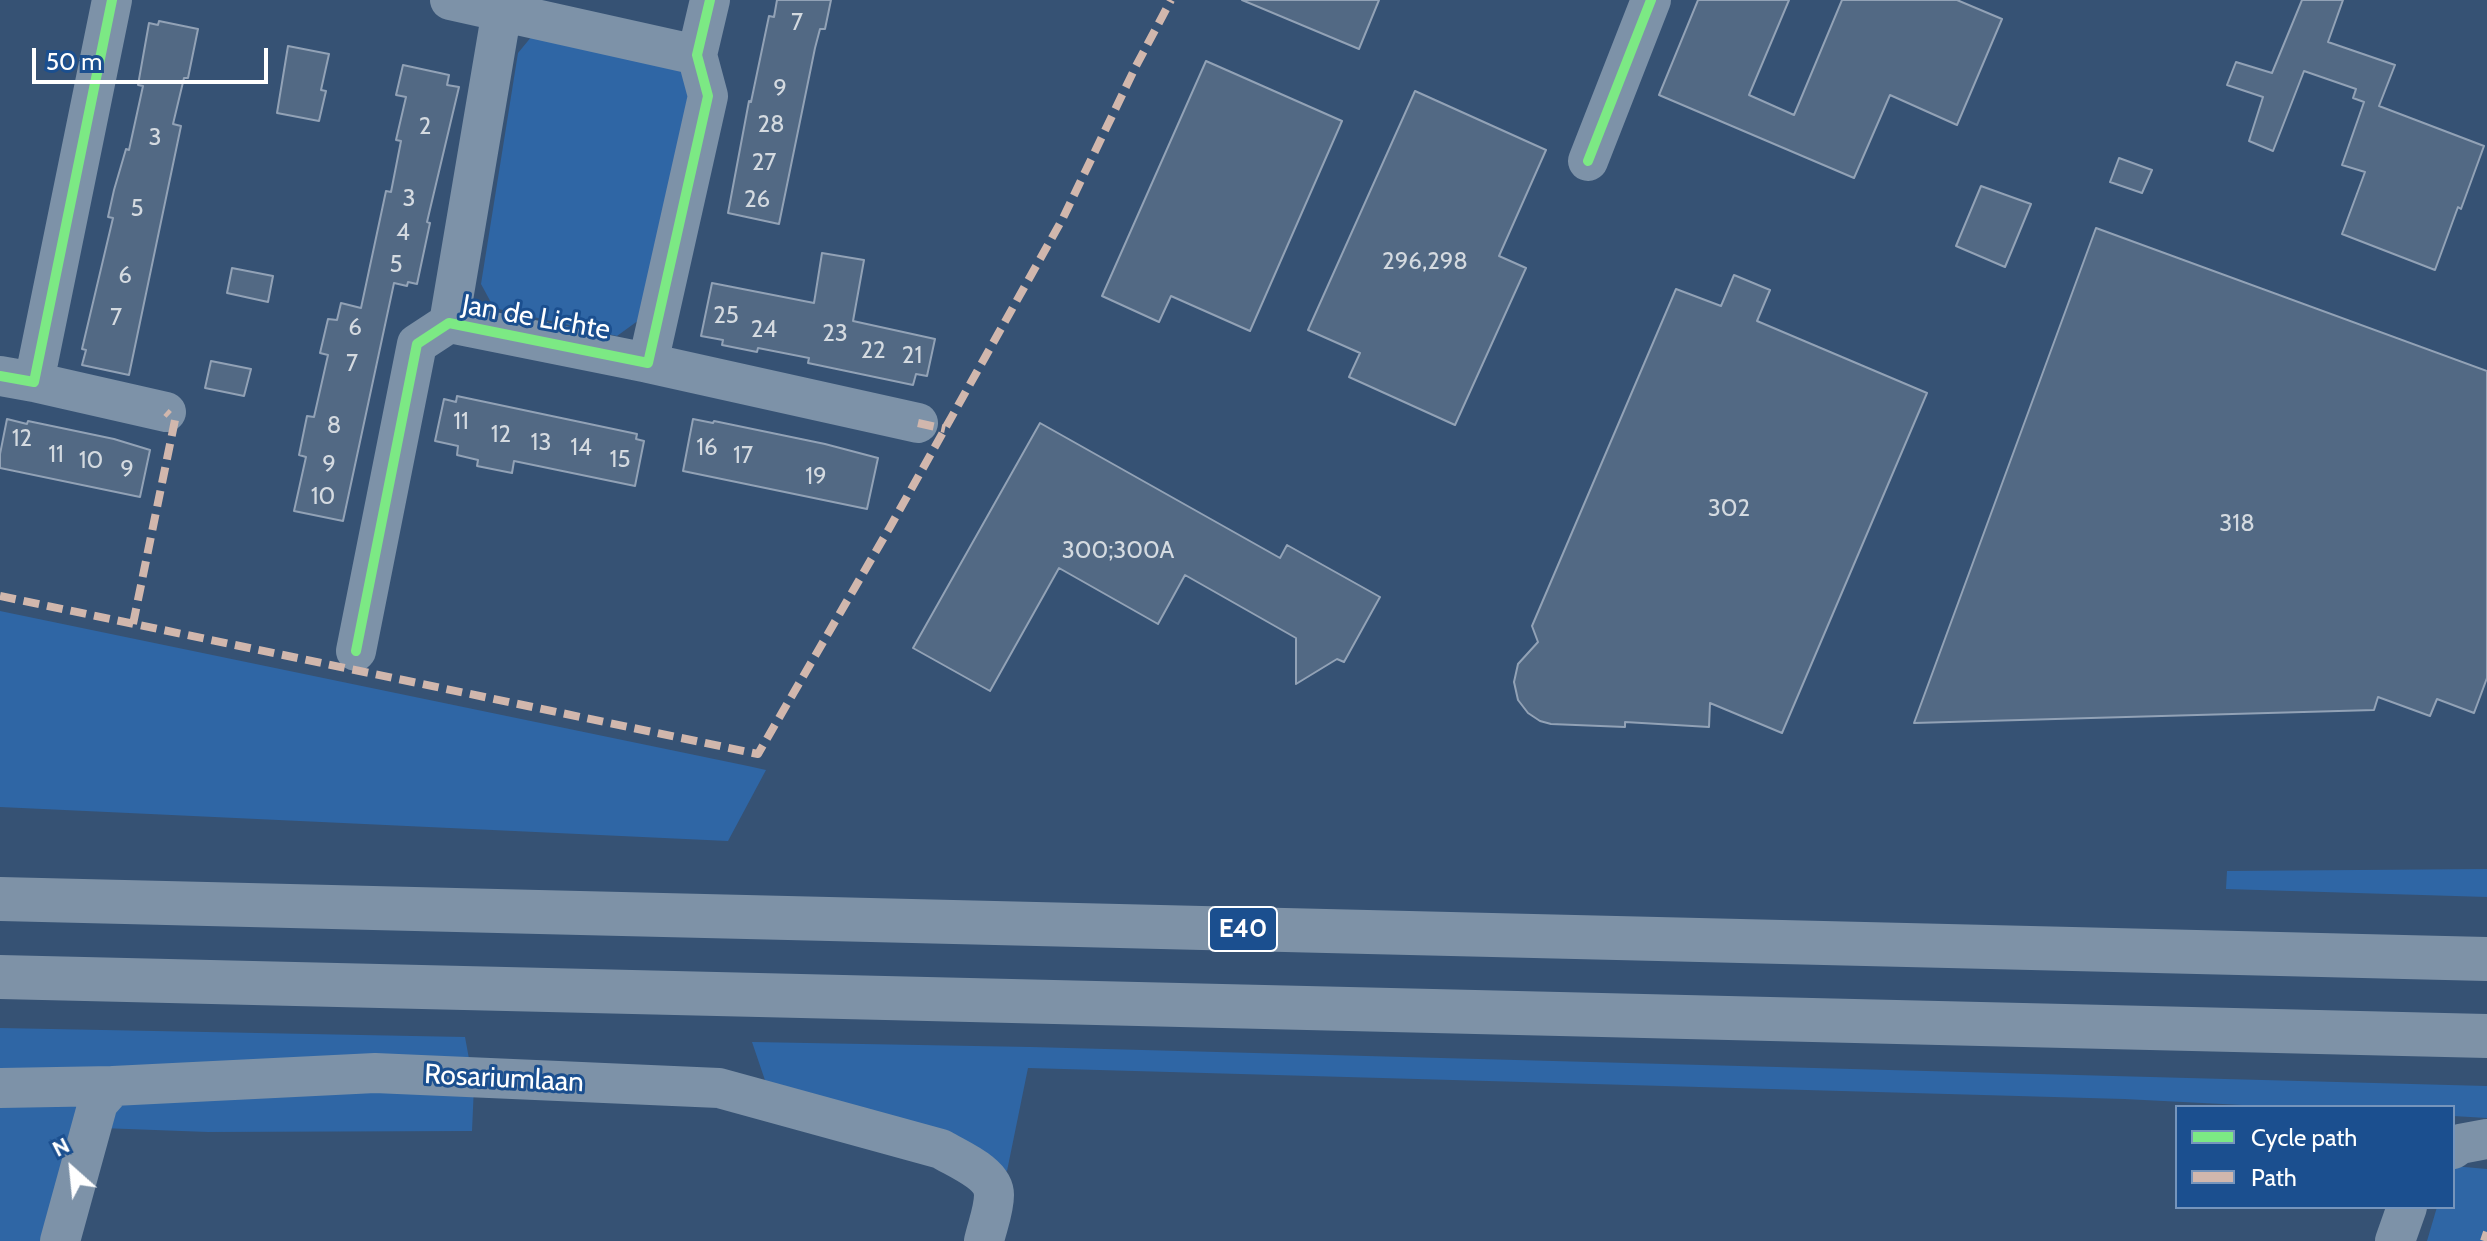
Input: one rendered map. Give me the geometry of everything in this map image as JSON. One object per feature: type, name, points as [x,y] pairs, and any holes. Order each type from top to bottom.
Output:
[{"type":"highway","name":"E40","points":[[0,899],[2487,959]]},
{"type":"highway","points":[[0,977],[2487,1036]]},
{"type":"street","points":[[112,0],[17,379],[166,412]]},
{"type":"street","points":[[450,0],[697,55]]},
{"type":"street","points":[[648,363],[708,96],[697,55],[710,0]]},
{"type":"street","points":[[1588,161],[1651,0]]},
{"type":"street","name":"Jan de Lichte","points":[[356,651],[433,333],[502,10]]},
{"type":"street","name":"Jan de Lichte","points":[[433,333],[648,363],[918,423]]},
{"type":"street","name":"Rosariumlaan","points":[[0,1088],[113,1086],[375,1073],[719,1088],[941,1149],[990,1182],[994,1194],[984,1241]]},
{"type":"street","points":[[60,1241],[98,1103],[113,1086]]},
{"type":"street","points":[[2455,1148],[2487,1139]]},
{"type":"street","points":[[2395,1241],[2406,1209]]},
{"type":"shaded area","points":[[532,36],[682,65],[694,83],[639,320],[617,336],[494,308],[481,284],[518,53]]},
{"type":"shaded area","points":[[0,611],[766,770],[728,841],[0,807]]},
{"type":"shaded area","points":[[2487,869],[2487,897],[2226,889],[2227,871]]},
{"type":"shaded area","points":[[0,1028],[465,1037],[474,1086],[472,1131],[208,1132],[101,1128],[55,1241],[0,1241]]},
{"type":"shaded area","points":[[752,1042],[2487,1086],[2487,1118],[2455,1116],[2455,1105],[2242,1105],[2124,1099],[1028,1068],[1007,1171],[934,1134],[769,1092]]},
{"type":"shaded area","points":[[2455,1166],[2487,1169],[2487,1241],[2427,1241],[2436,1209],[2455,1209]]},
{"type":"building","points":[[777,0],[831,0],[825,29],[820,29],[815,48],[779,224],[728,213],[749,101],[769,16],[774,17]]},
{"type":"building","points":[[1242,0],[1379,0],[1359,49]]},
{"type":"building","points":[[1698,0],[1789,0],[1749,95],[1794,115],[1842,0],[1957,0],[2002,19],[1957,125],[1890,95],[1854,178],[1659,95]]},
{"type":"building","points":[[2302,0],[2343,0],[2328,42],[2395,65],[2379,106],[2484,146],[2435,270],[2342,234],[2365,172],[2342,165],[2364,102],[2353,98],[2356,89],[2304,71],[2273,151],[2249,141],[2263,97],[2227,85],[2236,62],[2272,73]]},
{"type":"building","points":[[159,21],[198,29],[188,78],[184,78],[173,124],[181,126],[129,375],[82,365],[86,350],[82,349],[113,218],[108,217],[114,190],[126,149],[129,150],[143,86],[138,85],[149,23],[158,25]]},
{"type":"building","points":[[288,46],[329,54],[321,90],[326,91],[319,121],[277,113]]},
{"type":"building","points":[[1206,61],[1342,121],[1250,331],[1171,296],[1159,322],[1102,296]]},
{"type":"building","points":[[403,65],[449,75],[447,85],[459,87],[427,222],[430,223],[417,284],[408,282],[407,286],[394,283],[343,521],[294,511],[306,457],[299,455],[307,416],[314,417],[328,355],[320,353],[328,319],[337,320],[341,303],[361,308],[386,191],[391,192],[401,141],[396,140],[406,97],[396,95]]},
{"type":"building","points":[[1415,91],[1546,150],[1499,256],[1526,268],[1455,425],[1349,377],[1360,353],[1308,330]]},
{"type":"building","points":[[2119,158],[2152,170],[2142,193],[2110,182]]},
{"type":"building","points":[[1981,186],[2031,204],[2005,267],[1956,246]]},
{"type":"building","points":[[2096,228],[2487,371],[2487,678],[2474,713],[2437,699],[2430,716],[2378,697],[2374,710],[1914,723]]},
{"type":"building","points":[[822,253],[864,260],[853,321],[935,339],[927,376],[916,374],[913,385],[808,363],[809,358],[722,345],[723,340],[701,336],[712,283],[814,303]]},
{"type":"building","points":[[232,268],[273,276],[268,302],[227,293]]},
{"type":"building","points":[[1734,275],[1770,290],[1757,321],[1927,393],[1782,733],[1710,703],[1709,727],[1625,722],[1625,727],[1540,721],[1528,713],[1518,700],[1514,682],[1518,664],[1538,642],[1532,626],[1676,289],[1721,306]]},
{"type":"building","points":[[211,361],[251,369],[244,396],[205,388]]},
{"type":"building","points":[[457,396],[637,434],[636,439],[644,441],[635,486],[514,461],[512,473],[477,466],[478,460],[457,455],[458,446],[435,441],[444,399],[456,402]]},
{"type":"building","points":[[7,419],[114,439],[150,450],[140,497],[0,468]]},
{"type":"building","points":[[693,419],[825,444],[878,458],[867,509],[683,471]]},
{"type":"building","points":[[1040,423],[1280,558],[1287,545],[1380,597],[1344,662],[1337,659],[1296,684],[1296,638],[1185,575],[1158,624],[1059,568],[990,691],[913,648]]},
{"type":"marked path","points":[[0,596],[758,754],[890,527],[1063,218],[1171,0]]},
{"type":"marked path","points":[[133,624],[175,420],[166,412]]},
{"type":"marked path","points":[[918,423],[945,429]]},
{"type":"marked path","points":[[2484,1241],[2487,1232]]},
{"type":"cycle path","points":[[0,376],[34,382],[112,0]]},
{"type":"cycle path","points":[[356,651],[417,344],[449,323],[648,363],[708,96],[697,55],[710,0]]},
{"type":"cycle path","points":[[1588,161],[1651,0]]}]
